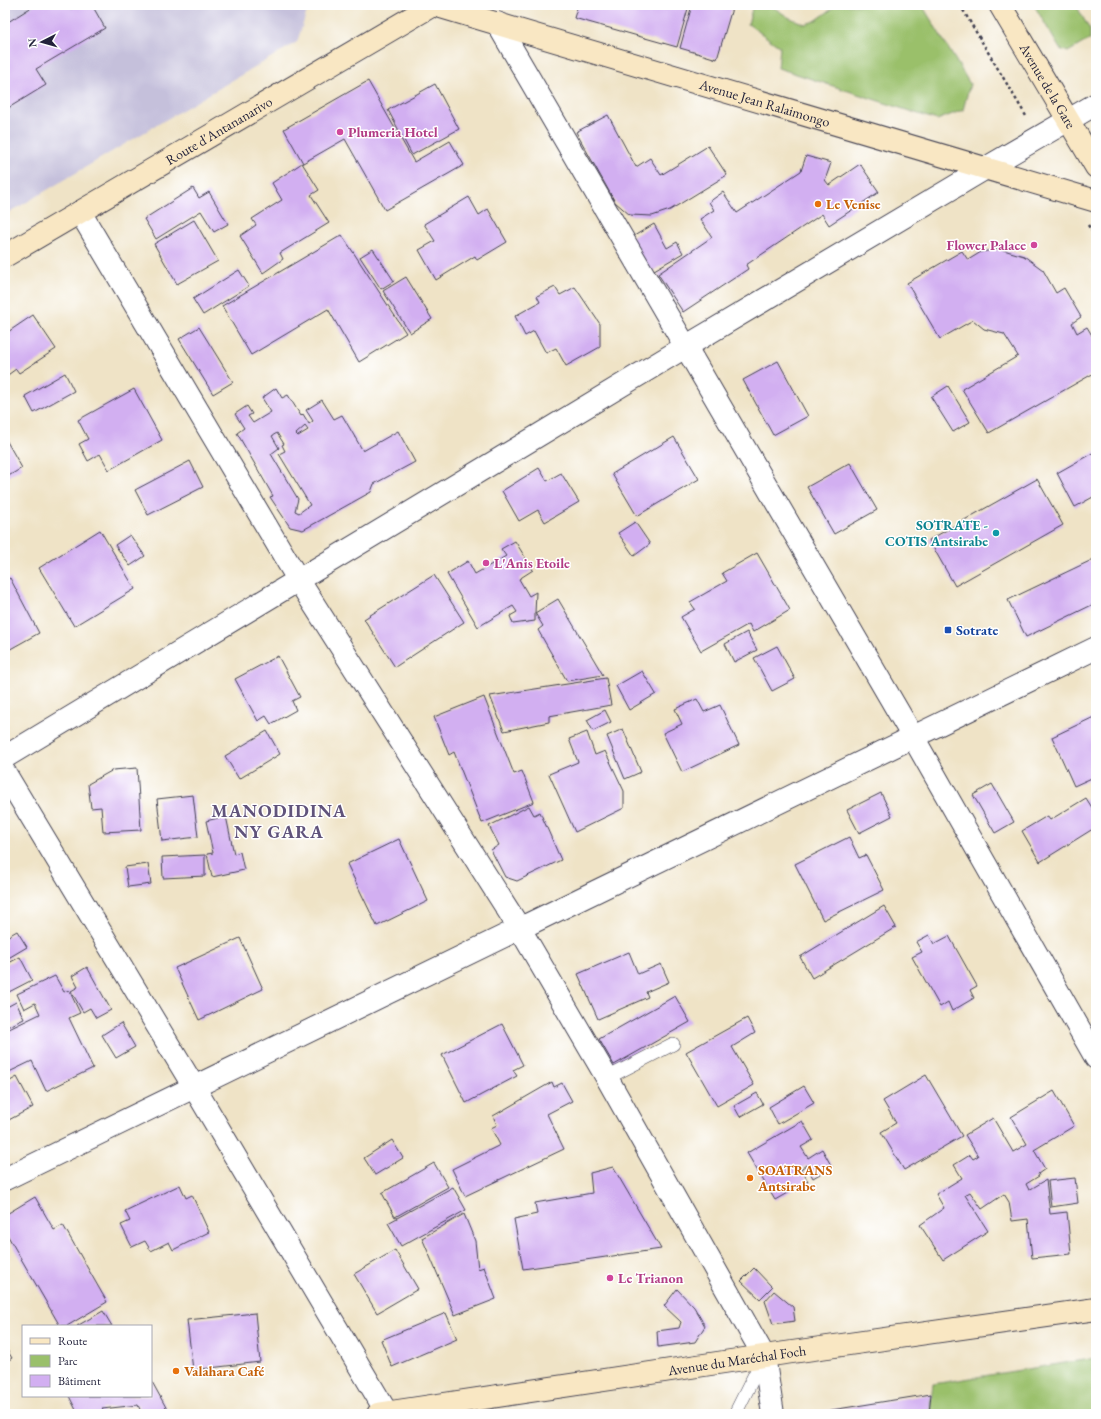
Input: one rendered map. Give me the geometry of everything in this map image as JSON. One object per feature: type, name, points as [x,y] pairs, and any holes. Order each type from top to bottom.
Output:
[{"type":"main road","name":"Avenue Jean Ralaimongo","points":[[434,5],[1096,201]]},
{"type":"main road","name":"Route d'Antananarivo","points":[[5,256],[434,5]]},
{"type":"main road","name":"Avenue de la Gare","points":[[1000,5],[1096,168]]},
{"type":"main road","name":"Avenue du Maréchal Foch","points":[[382,1413],[1096,1308]]},
{"type":"street","points":[[497,23],[913,737],[1096,1058]]},
{"type":"street","points":[[5,757],[685,347],[1096,104]]},
{"type":"street","points":[[80,212],[299,581],[520,929],[607,1078],[764,1356],[773,1414]]},
{"type":"street","points":[[5,1179],[1096,648]]},
{"type":"street","points":[[5,773],[194,1087],[382,1413]]},
{"type":"lane","points":[[607,1078],[674,1044]]},
{"type":"lane","points":[[735,1414],[764,1356]]},
{"type":"shaded area","points":[[5,5],[309,5],[297,42],[5,215]]},
{"type":"green space","points":[[753,5],[770,5],[788,17],[805,24],[815,21],[832,9],[833,5],[922,5],[970,84],[963,110],[937,120],[778,68],[780,47],[748,24]]},
{"type":"green space","points":[[1034,5],[1076,5],[1090,30],[1090,39],[1068,52],[1060,49]]},
{"type":"green space","points":[[1096,1358],[1096,1414],[929,1414],[933,1384]]},
{"type":"building","points":[[35,5],[68,5],[71,9],[77,5],[92,5],[105,28],[36,69],[46,85],[5,110],[5,17],[8,22]]},
{"type":"building","points":[[578,5],[689,5],[677,47],[574,18]]},
{"type":"building","points":[[692,5],[733,5],[717,59],[680,48]]},
{"type":"building","points":[[368,81],[414,162],[450,141],[464,165],[385,210],[345,139],[303,163],[284,129]]},
{"type":"building","points":[[435,84],[459,129],[412,155],[388,110]]},
{"type":"building","points":[[608,115],[636,167],[650,158],[661,175],[708,146],[727,175],[670,210],[652,216],[630,215],[615,202],[576,132]]},
{"type":"building","points":[[806,156],[831,163],[825,180],[829,185],[860,164],[879,192],[829,225],[822,214],[746,265],[748,269],[683,312],[658,274],[712,237],[700,219],[714,210],[709,202],[723,192],[737,213],[801,171]]},
{"type":"building","points":[[302,163],[319,190],[311,195],[329,223],[280,253],[283,259],[263,273],[240,236],[256,225],[252,219],[282,200],[272,183]]},
{"type":"building","points":[[193,188],[199,198],[209,192],[228,224],[214,232],[201,211],[156,239],[144,219]]},
{"type":"building","points":[[469,197],[479,215],[488,209],[507,242],[477,260],[475,256],[436,280],[419,250],[435,241],[424,224]]},
{"type":"building","points":[[194,220],[218,261],[177,284],[154,244]]},
{"type":"building","points":[[654,224],[667,248],[677,242],[683,253],[649,273],[629,239]]},
{"type":"building","points":[[342,235],[406,333],[359,362],[328,309],[251,355],[222,306]]},
{"type":"building","points":[[373,249],[394,281],[381,289],[360,257]]},
{"type":"building","points":[[1000,249],[1024,256],[1043,270],[1056,293],[1064,288],[1081,317],[1072,323],[1077,333],[1087,327],[1096,342],[1096,372],[989,433],[962,389],[1018,356],[1004,334],[984,329],[973,320],[940,339],[907,283],[962,251],[968,260],[981,252]]},
{"type":"building","points":[[239,270],[249,286],[203,315],[193,299]]},
{"type":"building","points":[[406,277],[432,319],[410,333],[383,291]]},
{"type":"building","points":[[555,287],[560,295],[575,287],[600,324],[600,347],[566,366],[556,348],[546,353],[534,331],[525,336],[515,316],[540,302],[537,296]]},
{"type":"building","points":[[33,315],[56,349],[19,373],[16,369],[5,377],[5,334]]},
{"type":"building","points":[[199,327],[233,382],[213,394],[179,339]]},
{"type":"building","points":[[778,361],[808,416],[773,435],[743,380]]},
{"type":"building","points":[[65,373],[74,391],[34,413],[25,396]]},
{"type":"building","points":[[948,386],[970,422],[953,432],[931,397]]},
{"type":"building","points":[[276,388],[282,398],[288,395],[301,416],[303,414],[309,424],[313,421],[306,410],[322,400],[334,419],[342,415],[363,451],[398,431],[415,462],[374,484],[371,492],[303,530],[290,527],[270,497],[273,496],[237,433],[244,428],[235,414],[247,406],[252,414],[248,416],[253,423],[271,412],[262,398]],"holes":[[[305,426],[308,430],[298,436],[296,434]],[[277,433],[284,444],[282,445],[285,451],[279,454],[310,505],[299,513],[295,511],[298,499],[271,454],[279,448],[272,436]]]},
{"type":"building","points":[[134,389],[162,440],[109,470],[100,454],[88,461],[79,444],[88,439],[78,420]]},
{"type":"building","points":[[674,437],[699,479],[637,516],[612,474]]},
{"type":"building","points":[[5,438],[22,468],[5,478]]},
{"type":"building","points":[[1096,451],[1096,502],[1093,497],[1075,507],[1057,473]]},
{"type":"building","points":[[190,461],[203,487],[148,515],[135,490]]},
{"type":"building","points":[[850,463],[877,510],[834,534],[807,487]]},
{"type":"building","points":[[539,468],[547,481],[561,473],[579,502],[545,522],[538,510],[519,521],[502,491]]},
{"type":"building","name":"SOTRATE - COTIS Antsirabe","points":[[1037,479],[1063,525],[955,586],[929,540]]},
{"type":"building","points":[[635,522],[650,544],[634,556],[618,533]]},
{"type":"building","points":[[100,530],[135,589],[74,626],[39,568]]},
{"type":"building","points":[[130,535],[145,556],[130,566],[115,545]]},
{"type":"building","points":[[515,541],[533,570],[519,579],[529,596],[536,592],[535,621],[513,624],[510,616],[517,612],[513,606],[478,627],[447,574],[468,561],[475,574],[506,556],[501,549]]},
{"type":"building","points":[[757,553],[790,610],[753,632],[749,624],[701,651],[681,617],[695,609],[690,602],[727,581],[722,573]]},
{"type":"building","points":[[1096,558],[1096,603],[1026,637],[1008,600]]},
{"type":"building","points":[[434,575],[464,622],[395,667],[364,619]]},
{"type":"building","points":[[10,578],[39,633],[5,652],[5,581]]},
{"type":"building","points":[[558,599],[603,675],[567,681],[538,630],[543,626],[535,613]]},
{"type":"building","points":[[747,632],[757,650],[734,662],[725,644]]},
{"type":"building","points":[[777,646],[795,679],[772,691],[754,658]]},
{"type":"building","points":[[278,656],[300,697],[292,701],[296,710],[271,724],[266,716],[258,721],[235,679]]},
{"type":"building","points":[[642,671],[656,694],[629,710],[616,686]]},
{"type":"building","points":[[606,678],[611,705],[549,716],[549,722],[504,731],[490,696]]},
{"type":"building","points":[[484,697],[514,774],[522,771],[534,802],[482,823],[454,752],[449,755],[434,717]]},
{"type":"building","points":[[697,699],[704,712],[720,705],[739,745],[682,772],[663,733],[682,724],[675,709]]},
{"type":"building","points":[[605,710],[611,722],[593,731],[587,720]]},
{"type":"building","points":[[1096,716],[1096,776],[1074,786],[1052,737]]},
{"type":"building","points":[[623,729],[641,772],[625,779],[607,736]]},
{"type":"building","points":[[267,731],[280,754],[239,779],[225,756]]},
{"type":"building","points":[[587,732],[595,755],[605,751],[624,791],[624,808],[575,832],[549,774],[578,762],[569,739]]},
{"type":"building","points":[[137,768],[141,830],[103,832],[101,807],[91,808],[88,784],[113,770]]},
{"type":"building","points":[[992,784],[1014,822],[995,833],[973,795]]},
{"type":"building","points":[[881,793],[892,816],[859,833],[847,810]]},
{"type":"building","points":[[193,795],[198,837],[162,841],[157,799]]},
{"type":"building","points":[[1086,798],[1096,814],[1096,827],[1040,862],[1022,831],[1047,816],[1050,820]]},
{"type":"building","points":[[529,806],[534,815],[540,812],[561,860],[517,881],[505,877],[491,850],[499,845],[489,826]]},
{"type":"building","points":[[226,816],[234,854],[240,852],[244,870],[212,877],[207,854],[213,853],[206,821]]},
{"type":"building","points":[[849,837],[859,858],[866,855],[884,890],[823,920],[795,864]]},
{"type":"building","points":[[399,839],[428,901],[377,926],[347,864]]},
{"type":"building","points":[[205,855],[205,876],[163,878],[162,857]]},
{"type":"building","points":[[148,864],[151,884],[128,887],[125,867]]},
{"type":"building","points":[[884,906],[896,927],[812,978],[800,957]]},
{"type":"building","points":[[17,931],[27,947],[5,960],[5,938]]},
{"type":"building","points":[[929,935],[934,944],[949,936],[977,986],[970,990],[974,998],[952,1011],[948,1002],[940,1007],[912,957],[922,952],[916,942]]},
{"type":"building","points":[[240,938],[263,989],[199,1020],[175,968]]},
{"type":"building","points":[[629,952],[638,974],[661,964],[669,982],[646,992],[648,997],[598,1019],[578,974]]},
{"type":"building","points":[[20,957],[32,980],[5,994],[5,965]]},
{"type":"building","points":[[87,967],[111,1010],[96,1018],[90,1008],[83,1012],[71,991],[78,987],[72,976]]},
{"type":"building","points":[[55,976],[64,992],[69,990],[80,1013],[69,1018],[93,1068],[46,1091],[32,1061],[9,1072],[5,1064],[5,1031],[40,1014],[35,1003],[24,1009],[17,994]]},
{"type":"building","points":[[675,996],[690,1022],[614,1065],[599,1039]]},
{"type":"building","points":[[16,1002],[24,1019],[5,1028],[5,1008]]},
{"type":"building","points":[[747,1018],[755,1033],[732,1047],[754,1085],[717,1106],[686,1052]]},
{"type":"building","points":[[121,1023],[135,1047],[116,1058],[102,1035]]},
{"type":"building","points":[[502,1024],[523,1065],[513,1070],[517,1076],[466,1103],[442,1055]]},
{"type":"building","points":[[926,1075],[962,1136],[904,1170],[881,1132],[896,1123],[883,1101]]},
{"type":"building","points":[[17,1077],[33,1107],[5,1122],[5,1084]]},
{"type":"building","points":[[552,1082],[554,1087],[562,1083],[572,1101],[547,1114],[564,1149],[465,1196],[452,1169],[500,1145],[491,1128],[497,1125],[493,1116]]},
{"type":"building","points":[[804,1086],[814,1103],[778,1124],[769,1107]]},
{"type":"building","points":[[1054,1091],[1074,1126],[1034,1150],[1045,1169],[1038,1174],[1039,1176],[1026,1184],[1029,1190],[1046,1180],[1050,1214],[1067,1212],[1071,1254],[1032,1258],[1028,1219],[1012,1221],[1009,1202],[1004,1194],[982,1209],[970,1192],[965,1195],[988,1231],[943,1260],[920,1225],[944,1208],[936,1194],[962,1178],[954,1165],[970,1155],[973,1159],[978,1156],[965,1135],[993,1118],[1013,1152],[1027,1144],[1011,1117]]},
{"type":"building","points":[[757,1093],[763,1104],[740,1117],[734,1106]]},
{"type":"building","points":[[802,1121],[813,1140],[801,1147],[808,1158],[822,1149],[832,1167],[813,1178],[806,1165],[801,1169],[808,1181],[775,1200],[747,1153]]},
{"type":"building","points":[[392,1140],[403,1158],[375,1175],[364,1158]]},
{"type":"building","points":[[434,1163],[448,1187],[395,1217],[382,1193]]},
{"type":"building","points":[[613,1167],[661,1249],[523,1269],[514,1219],[537,1214],[535,1203],[592,1193],[590,1173]]},
{"type":"building","points":[[1075,1178],[1078,1203],[1051,1207],[1048,1181]]},
{"type":"building","points":[[180,1185],[186,1198],[192,1195],[209,1232],[173,1250],[169,1242],[151,1251],[145,1241],[132,1247],[121,1225],[130,1221],[125,1211]]},
{"type":"building","points":[[453,1187],[466,1210],[401,1246],[388,1223]]},
{"type":"building","points":[[35,1197],[54,1230],[63,1225],[107,1302],[69,1325],[59,1325],[5,1231],[5,1215]]},
{"type":"building","points":[[464,1214],[475,1241],[478,1269],[484,1267],[496,1299],[455,1315],[422,1238]]},
{"type":"building","points":[[395,1250],[418,1289],[377,1313],[354,1274]]},
{"type":"building","points":[[754,1268],[772,1287],[760,1299],[741,1281]]},
{"type":"building","points":[[677,1289],[694,1307],[705,1326],[695,1342],[658,1347],[657,1331],[679,1328],[681,1322],[664,1306]]},
{"type":"building","points":[[774,1291],[793,1307],[795,1321],[773,1324],[765,1301]]},
{"type":"building","points":[[103,1311],[111,1325],[79,1325]]},
{"type":"building","points":[[255,1313],[260,1362],[193,1370],[187,1320]]},
{"type":"building","points":[[446,1313],[457,1339],[392,1367],[381,1340]]},
{"type":"building","points":[[5,1347],[12,1358],[5,1363]]},
{"type":"building","points":[[152,1382],[168,1411],[142,1414],[138,1405],[102,1409],[104,1414],[78,1414],[70,1397],[152,1397]]},
{"type":"building","points":[[931,1394],[929,1414],[813,1414],[813,1413]]},
{"type":"building","points":[[714,1411],[714,1414],[700,1414],[700,1413]]},
{"type":"place","name":"Plumeria Hotel","points":[[340,132]]},
{"type":"place","name":"Le Venise","points":[[818,204]]},
{"type":"place","name":"Flower Palace","points":[[1034,245]]},
{"type":"place","name":"SOTRATE - COTIS Antsirabe","points":[[996,533]]},
{"type":"place","name":"L'Anis Etoile","points":[[486,563]]},
{"type":"place","name":"Sotrate","points":[[948,630]]},
{"type":"place","name":"SOATRANS Antsirabe","points":[[750,1178]]},
{"type":"place","name":"Le Trianon","points":[[610,1278]]},
{"type":"place","name":"Valahara Café","points":[[176,1371]]},
{"type":"district","name":"MANODIDINA NY GARA","points":[[279,821]]}]
